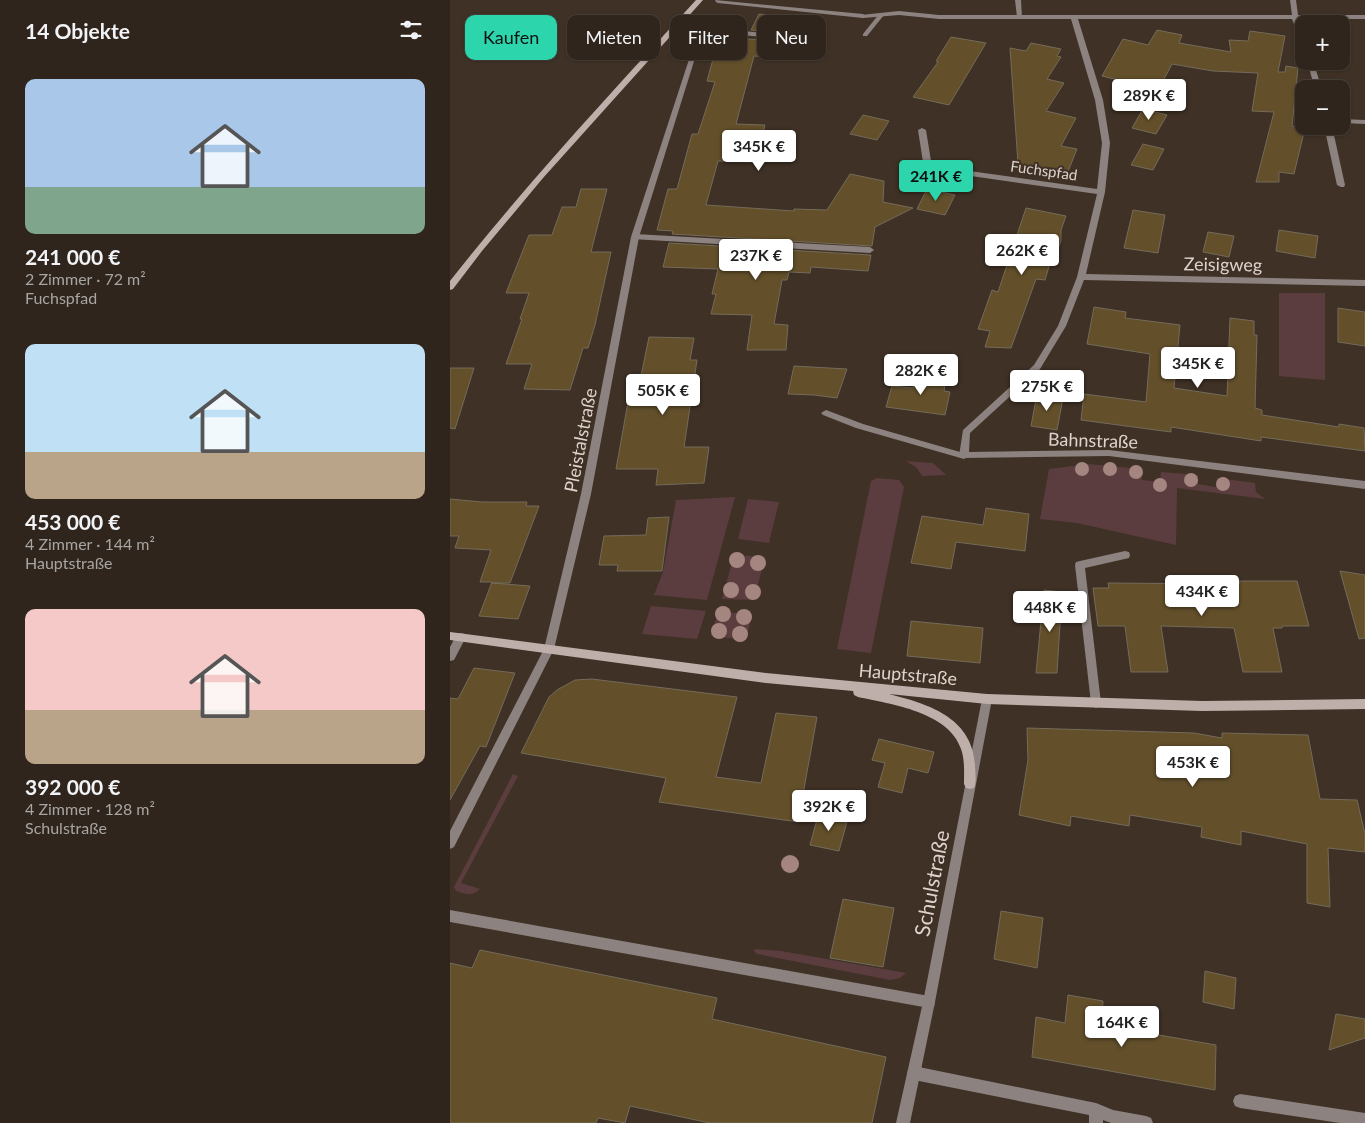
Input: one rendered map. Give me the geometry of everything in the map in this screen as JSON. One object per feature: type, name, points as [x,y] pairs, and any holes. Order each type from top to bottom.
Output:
[{"type":"main road","points":[[450,287],[484,241],[521,198],[700,0]]},
{"type":"main road","name":"Hauptstraße","points":[[450,636],[831,685],[986,699],[1202,706],[1365,704]]},
{"type":"main road","points":[[831,685],[931,712],[953,726],[967,748],[970,784]]},
{"type":"street","points":[[1018,0],[1020,17]]},
{"type":"street","points":[[718,1],[863,16],[899,13],[939,17],[1074,18],[1295,17],[1293,0]]},
{"type":"street","points":[[865,35],[881,15]]},
{"type":"street","points":[[1350,17],[1365,17]]},
{"type":"street","points":[[964,456],[966,432],[1037,367],[1062,326],[1081,277],[1101,192],[1106,144],[1099,100],[1074,18]]},
{"type":"street","name":"Pleistalstraße","points":[[450,843],[549,649],[586,494],[635,237],[698,41],[703,41],[707,32],[713,30],[757,34]]},
{"type":"street","points":[[1350,121],[1365,122]]},
{"type":"street","name":"Fuchspfad","points":[[922,130],[927,162],[939,169],[1101,192]]},
{"type":"street","points":[[1330,135],[1341,185]]},
{"type":"street","points":[[635,237],[870,250]]},
{"type":"street","name":"Zeisigweg","points":[[1081,277],[1365,283]]},
{"type":"street","name":"Bahnstraße","points":[[826,412],[876,432],[929,444],[964,456],[1109,453],[1365,486]]},
{"type":"street","points":[[1096,703],[1080,564],[1125,556]]},
{"type":"street","points":[[450,657],[462,637]]},
{"type":"street","name":"Schulstraße","points":[[903,1123],[929,1002],[986,699]]},
{"type":"street","points":[[450,916],[929,1002]]},
{"type":"street","points":[[914,1073],[1096,1116],[1146,1123]]},
{"type":"street","points":[[1240,1101],[1365,1120]]},
{"type":"shaded area","points":[[1279,293],[1325,293],[1325,380],[1279,376]]},
{"type":"shaded area","points":[[906,461],[933,463],[946,475],[922,476],[917,468]]},
{"type":"shaded area","points":[[1088,464],[1141,469],[1142,480],[1160,482],[1161,472],[1198,475],[1198,484],[1216,487],[1217,478],[1255,483],[1256,492],[1265,499],[1177,488],[1176,545],[1077,523],[1040,519],[1049,469]]},
{"type":"shaded area","points":[[877,478],[899,480],[904,487],[871,653],[837,649],[871,481]]},
{"type":"shaded area","points":[[735,497],[707,600],[654,595],[663,572],[676,500]]},
{"type":"shaded area","points":[[748,499],[779,502],[769,543],[738,539]]},
{"type":"shaded area","points":[[734,555],[765,557],[754,600],[722,599]]},
{"type":"shaded area","points":[[651,606],[706,611],[697,639],[642,634]]},
{"type":"shaded area","points":[[718,612],[752,614],[746,640],[711,636]]},
{"type":"shaded area","points":[[513,774],[518,776],[461,883],[480,889],[472,894],[456,891],[454,887]]},
{"type":"shaded area","points":[[755,949],[781,951],[906,973],[900,978],[890,980],[757,954],[754,951]]},
{"type":"building","points":[[757,18],[757,31],[751,30]]},
{"type":"building","points":[[1157,30],[1182,35],[1179,43],[1231,52],[1229,40],[1248,41],[1250,31],[1285,36],[1278,72],[1285,72],[1286,66],[1298,70],[1297,80],[1295,80],[1292,126],[1295,126],[1295,135],[1303,135],[1294,174],[1279,172],[1279,182],[1256,182],[1274,112],[1252,111],[1258,73],[1213,71],[1172,64],[1152,102],[1118,94],[1126,82],[1102,76],[1123,39],[1148,45]]},
{"type":"building","points":[[951,37],[986,43],[949,105],[913,97],[938,62],[936,61]]},
{"type":"building","points":[[747,39],[757,40],[757,56],[754,56],[736,124],[765,125],[756,162],[718,161],[706,205],[794,211],[794,209],[827,210],[850,174],[884,181],[883,202],[913,208],[875,227],[872,246],[672,234],[673,231],[657,230],[668,189],[677,189],[692,134],[698,134],[715,82],[707,81],[713,60],[747,60]]},
{"type":"building","points":[[1031,43],[1061,49],[1057,56],[1061,57],[1047,79],[1064,83],[1046,111],[1076,118],[1061,146],[1077,149],[1067,174],[1018,164],[1010,48],[1026,51]]},
{"type":"building","points":[[1143,109],[1167,115],[1156,134],[1132,128]]},
{"type":"building","points":[[863,115],[889,121],[877,140],[850,134]]},
{"type":"building","points":[[1143,144],[1164,149],[1153,170],[1131,165]]},
{"type":"building","points":[[581,189],[607,189],[591,252],[611,252],[595,325],[588,348],[583,348],[570,390],[524,389],[532,364],[506,364],[529,293],[506,293],[529,235],[552,235],[562,207],[576,207]]},
{"type":"building","points":[[927,189],[955,195],[945,215],[917,209]]},
{"type":"building","points":[[1026,208],[1066,216],[1061,230],[1061,241],[1057,251],[1054,250],[1045,280],[1036,279],[1011,348],[985,347],[990,331],[978,329],[992,290],[998,292]]},
{"type":"building","points":[[1133,210],[1165,215],[1158,253],[1124,248]]},
{"type":"building","points":[[1279,230],[1318,236],[1315,258],[1276,251]]},
{"type":"building","points":[[1208,232],[1234,236],[1229,257],[1203,252]]},
{"type":"building","points":[[669,243],[871,255],[868,271],[811,267],[810,273],[789,272],[787,280],[782,280],[774,324],[788,325],[786,350],[747,350],[752,315],[711,314],[716,294],[712,294],[718,269],[663,267]]},
{"type":"building","points":[[1094,307],[1126,312],[1125,318],[1180,325],[1174,388],[1227,396],[1230,318],[1254,321],[1254,335],[1257,335],[1255,408],[1262,410],[1262,415],[1339,427],[1339,424],[1364,428],[1365,451],[1261,437],[1261,441],[1171,427],[1171,432],[1081,420],[1084,394],[1146,402],[1150,354],[1087,344]]},
{"type":"building","points":[[1338,308],[1365,312],[1365,346],[1338,342]]},
{"type":"building","points":[[649,337],[694,338],[690,360],[697,360],[684,447],[709,447],[704,483],[656,485],[658,469],[616,469],[630,391],[638,391]]},
{"type":"building","points":[[794,366],[847,369],[837,398],[788,394]]},
{"type":"building","points":[[450,368],[474,368],[455,429],[450,428]]},
{"type":"building","points":[[916,375],[946,379],[944,391],[950,392],[945,415],[886,407],[892,386],[913,388]]},
{"type":"building","points":[[1037,394],[1063,398],[1057,430],[1031,426]]},
{"type":"building","points":[[450,499],[482,502],[527,502],[526,506],[539,506],[510,583],[492,583],[530,586],[518,619],[479,616],[492,582],[480,582],[491,550],[455,548],[459,536],[450,536]]},
{"type":"building","points":[[986,508],[1029,514],[1025,551],[956,542],[951,569],[911,563],[922,516],[983,525]]},
{"type":"building","points":[[669,517],[662,571],[617,571],[618,565],[599,565],[604,536],[646,535],[648,518]]},
{"type":"building","points":[[1340,571],[1365,575],[1365,638],[1359,639]]},
{"type":"building","points":[[1239,581],[1297,581],[1309,626],[1273,628],[1282,672],[1243,672],[1234,628],[1161,626],[1168,672],[1131,672],[1125,626],[1098,626],[1093,588],[1109,588],[1108,583],[1240,584]]},
{"type":"building","points":[[1044,590],[1062,592],[1057,673],[1036,673]]},
{"type":"building","points":[[911,621],[983,628],[980,663],[907,656]]},
{"type":"building","points":[[474,668],[515,673],[486,747],[480,746],[450,800],[450,698],[458,699]]},
{"type":"building","points":[[592,679],[737,697],[716,777],[761,783],[776,713],[817,717],[798,822],[659,802],[666,778],[521,753],[549,697],[575,680]]},
{"type":"building","points":[[1027,728],[1194,733],[1222,738],[1222,733],[1308,735],[1320,799],[1357,800],[1365,834],[1365,852],[1328,848],[1330,907],[1307,903],[1307,844],[1241,831],[1241,845],[1201,837],[1202,827],[1130,815],[1129,826],[1071,816],[1070,826],[1019,815],[1028,760]]},
{"type":"building","points":[[879,739],[934,752],[928,773],[908,768],[902,793],[878,787],[885,763],[872,760]]},
{"type":"building","points":[[819,812],[848,818],[839,851],[810,845]]},
{"type":"building","points":[[843,899],[894,908],[883,967],[830,958]]},
{"type":"building","points":[[1001,911],[1043,918],[1037,968],[994,959]]},
{"type":"building","points":[[480,950],[717,998],[712,1019],[886,1057],[872,1123],[710,1123],[630,1106],[625,1123],[598,1118],[596,1123],[450,1123],[450,963],[472,968]]},
{"type":"building","points":[[1205,971],[1236,978],[1234,1009],[1203,1002]]},
{"type":"building","points":[[1068,995],[1103,1001],[1102,1025],[1216,1045],[1215,1090],[1032,1057],[1036,1017],[1065,1023]]},
{"type":"building","points":[[1336,1014],[1365,1019],[1365,1038],[1329,1050]]}]
